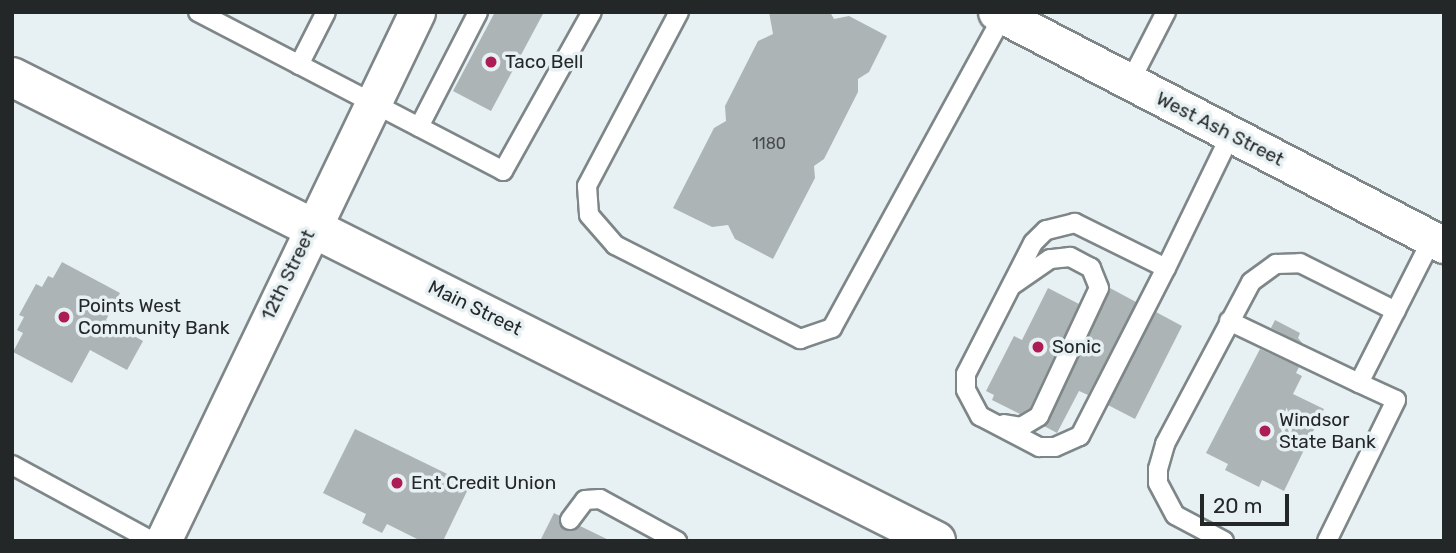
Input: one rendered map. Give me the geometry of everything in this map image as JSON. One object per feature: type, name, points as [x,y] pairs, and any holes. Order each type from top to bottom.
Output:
[{"type":"main road","name":"Main Street","points":[[12,77],[936,541]]},
{"type":"street","name":"12th Street","points":[[163,541],[311,226],[417,12]]},
{"type":"street","name":"West Ash Street","points":[[999,14],[1438,242]]},
{"type":"lane","points":[[198,12],[503,170],[592,12]]},
{"type":"lane","points":[[299,65],[326,12]]},
{"type":"lane","points":[[419,127],[478,12]]},
{"type":"lane","points":[[679,12],[587,186],[589,215],[615,245],[800,339],[832,328],[999,14]]},
{"type":"lane","points":[[1130,82],[1166,12]]},
{"type":"lane","points":[[1166,268],[1075,223],[1062,223],[1046,230],[1032,243],[965,374],[966,390],[980,416],[1040,447],[1055,447],[1080,436],[1166,268],[1231,134]]},
{"type":"lane","points":[[1359,383],[1396,311],[1438,242]]},
{"type":"lane","points":[[980,416],[1021,428],[1039,416],[1100,288],[1091,268],[1070,257],[1050,259],[1010,287]]},
{"type":"lane","points":[[1224,541],[1175,515],[1158,483],[1160,458],[1251,282],[1265,269],[1287,263],[1316,269],[1396,311]]},
{"type":"lane","points":[[1229,321],[1396,400],[1327,541]]},
{"type":"lane","points":[[12,465],[152,541]]},
{"type":"lane","points":[[570,520],[585,500],[600,499],[677,541]]},
{"type":"building","points":[[495,12],[544,12],[491,111],[453,91]]},
{"type":"building","points":[[769,12],[830,12],[834,19],[849,16],[887,36],[869,72],[858,79],[858,92],[824,159],[814,166],[815,178],[773,259],[735,239],[728,225],[712,227],[673,208],[714,128],[726,121],[725,106],[758,41],[773,34]]},
{"type":"building","points":[[62,262],[120,293],[106,320],[143,341],[127,370],[90,350],[72,383],[13,352],[23,333],[17,330],[24,317],[19,315],[36,284],[42,287],[48,276],[53,278]]},
{"type":"building","points":[[1048,288],[1079,304],[1030,408],[1020,414],[992,400],[994,395],[986,391],[1014,336],[1022,340]]},
{"type":"building","points":[[1110,288],[1136,302],[1088,395],[1079,391],[1057,433],[1044,426]]},
{"type":"building","points":[[1156,312],[1182,326],[1135,419],[1108,405]]},
{"type":"building","points":[[1275,320],[1300,333],[1298,338],[1303,344],[1271,328]]},
{"type":"building","name":"Windsor State Bank","points":[[1260,349],[1299,367],[1296,373],[1302,376],[1293,394],[1324,409],[1284,491],[1262,480],[1259,487],[1225,470],[1228,464],[1206,453]]},
{"type":"building","points":[[355,429],[470,485],[443,541],[421,541],[387,524],[382,533],[362,523],[366,514],[323,493]]},
{"type":"building","points":[[554,513],[560,516],[564,529],[574,531],[580,526],[611,541],[540,541]]},
{"type":"place","name":"Taco Bell","points":[[491,62]]},
{"type":"place","name":"Points West Community Bank","points":[[64,317]]},
{"type":"place","name":"Sonic","points":[[1038,347]]},
{"type":"place","name":"Windsor State Bank","points":[[1265,431]]},
{"type":"place","name":"Ent Credit Union","points":[[397,483]]}]
